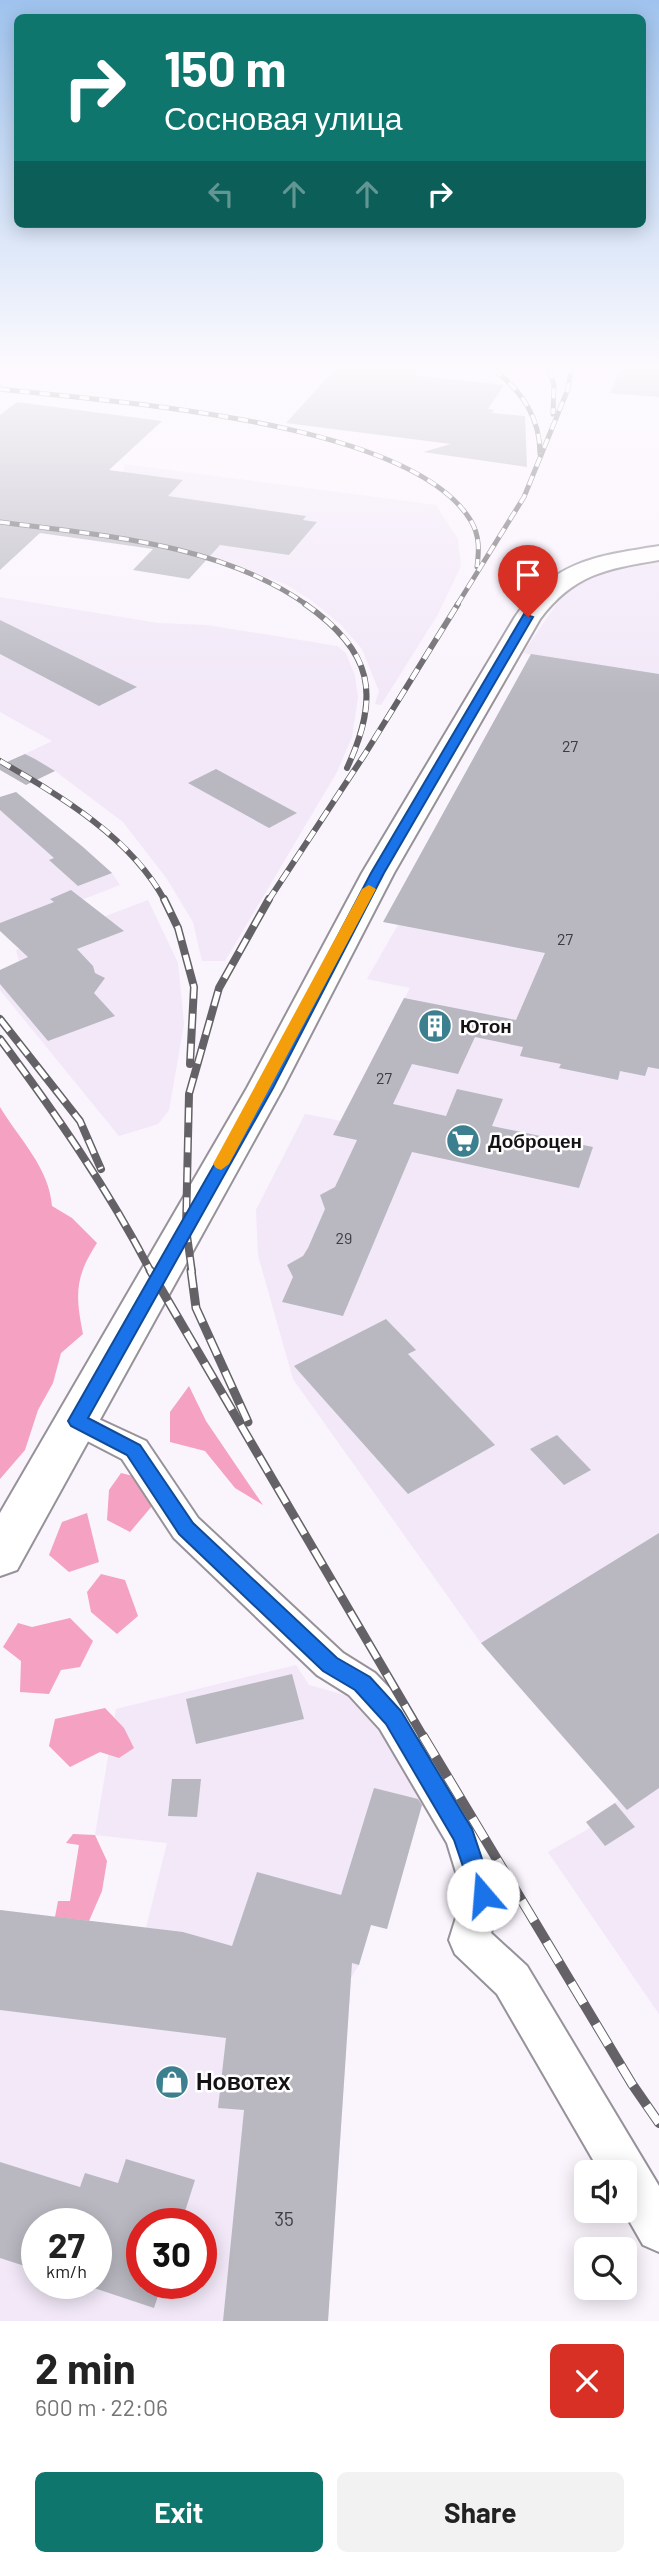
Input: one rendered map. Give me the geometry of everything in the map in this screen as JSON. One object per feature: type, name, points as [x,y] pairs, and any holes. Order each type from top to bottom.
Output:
[{"type":"main road","points":[[0,1556],[265,1088],[378,873],[528,617],[552,585],[582,569],[659,553]]},
{"type":"street","points":[[77,1421],[134,1450],[186,1528],[330,1664],[362,1684],[393,1717],[464,1836],[483,1895],[469,1940],[512,1980],[659,2229]]},
{"type":"shaded area","points":[[116,477],[225,477],[436,505],[458,539],[461,566],[437,616],[381,705],[375,704],[379,691],[362,649],[340,624],[311,600],[285,584],[187,549],[61,528]]},
{"type":"shaded area","points":[[659,559],[659,2014],[548,1852],[590,1828],[586,1822],[619,1800],[481,1643],[293,1379],[258,1255],[256,1210],[305,1114],[341,1121],[410,988],[367,979],[398,925],[420,855],[531,655],[523,653],[570,584],[596,570]]},
{"type":"shaded area","points":[[0,597],[158,623],[207,625],[337,646],[346,653],[355,676],[358,697],[352,737],[337,772],[225,961],[202,961],[193,922],[167,879],[123,822],[55,771],[25,754],[52,741],[0,712]]},
{"type":"shaded area","points":[[16,792],[112,873],[120,885],[0,931],[0,797]]},
{"type":"shaded area","points":[[148,900],[178,963],[184,1024],[169,1110],[158,1124],[119,1136],[0,990],[0,970],[19,961],[16,950]]},
{"type":"shaded area","points":[[0,1107],[39,1166],[50,1192],[52,1206],[72,1218],[97,1243],[84,1266],[79,1286],[83,1334],[61,1353],[53,1383],[38,1410],[25,1450],[0,1479]]},
{"type":"shaded area","points":[[189,1386],[206,1421],[263,1505],[235,1488],[205,1451],[170,1442],[170,1412]]},
{"type":"shaded area","points":[[121,1473],[137,1477],[152,1506],[130,1532],[107,1520],[109,1490]]},
{"type":"shaded area","points":[[87,1513],[99,1562],[69,1572],[49,1555],[62,1522]]},
{"type":"shaded area","points":[[101,1574],[125,1580],[138,1616],[117,1634],[91,1612],[87,1592]]},
{"type":"shaded area","points":[[70,1618],[93,1641],[80,1667],[61,1670],[49,1694],[20,1692],[21,1661],[3,1647],[18,1623],[32,1627]]},
{"type":"shaded area","name":"Новотех","points":[[296,1665],[309,1685],[366,1701],[423,1801],[387,1929],[371,1925],[359,1965],[351,1978],[328,2321],[0,2321],[0,1910],[146,1928],[167,1843],[95,1835],[116,1709]]},
{"type":"shaded area","points":[[105,1708],[124,1728],[134,1748],[119,1758],[100,1752],[70,1767],[49,1746],[55,1719]]},
{"type":"shaded area","points":[[73,1834],[95,1835],[107,1861],[102,1891],[89,1921],[55,1917],[58,1901],[70,1901],[79,1845],[66,1843]]},
{"type":"building","points":[[0,477],[163,477],[183,480],[168,496],[306,516],[303,520],[317,522],[289,555],[220,545],[189,579],[133,570],[153,549],[40,533],[0,570]]},
{"type":"building","points":[[0,620],[137,687],[99,706],[0,654]]},
{"type":"building","points":[[531,654],[659,674],[659,1069],[648,1067],[645,1076],[620,1071],[618,1080],[559,1068],[561,1064],[520,1056],[523,1047],[475,1037],[458,1074],[412,1064],[393,1104],[446,1116],[457,1089],[503,1099],[492,1126],[593,1147],[579,1188],[412,1152],[343,1316],[282,1302],[293,1277],[287,1265],[303,1256],[308,1248],[325,1209],[320,1195],[335,1187],[357,1140],[333,1135],[404,998],[516,1020],[545,953],[383,922]]},
{"type":"building","points":[[25,754],[55,771],[26,785],[0,770],[0,765]]},
{"type":"building","points":[[216,769],[297,813],[269,828],[188,783]]},
{"type":"building","points":[[16,792],[112,873],[78,886],[49,860],[54,858],[0,810],[0,797]]},
{"type":"building","points":[[71,890],[124,931],[77,949],[93,966],[95,973],[105,978],[94,993],[115,1016],[48,1041],[0,984],[0,970],[28,957],[0,931],[0,923],[54,902],[50,899]]},
{"type":"building","points":[[386,1319],[416,1350],[408,1354],[495,1445],[408,1494],[294,1366]]},
{"type":"building","points":[[557,1435],[591,1470],[564,1485],[530,1449]]},
{"type":"building","points":[[659,1533],[659,1788],[627,1810],[481,1643]]},
{"type":"building","points":[[292,1674],[304,1719],[196,1744],[186,1699]]},
{"type":"building","points":[[172,1779],[201,1779],[197,1817],[168,1816]]},
{"type":"building","points":[[374,1788],[418,1799],[422,1805],[387,1929],[371,1925],[359,1965],[352,1963],[328,2321],[223,2321],[244,2110],[218,2108],[226,2038],[0,2010],[0,1910],[183,1932],[232,1946],[257,1872],[341,1895]]},
{"type":"building","points":[[615,1803],[635,1827],[605,1846],[586,1822]]},
{"type":"building","points":[[126,2159],[195,2180],[186,2208],[126,2208],[126,2299],[112,2294],[112,2208],[21,2208],[21,2265],[0,2258],[0,2162],[80,2187],[85,2173],[118,2183]]},
{"type":"building","points":[[127,2299],[157,2299],[154,2308]]},
{"type":"railway","points":[[420,477],[438,487],[471,521],[478,544],[477,567]]},
{"type":"railway","points":[[457,605],[524,497],[532,477]]},
{"type":"railway","points":[[0,522],[120,538],[199,555],[273,584],[307,605]]},
{"type":"railway","points":[[305,604],[345,639],[357,657],[364,676],[367,696],[364,718],[347,768]]},
{"type":"railway","points":[[268,901],[365,754],[458,604]]},
{"type":"railway","points":[[0,761],[70,804],[114,838],[151,878],[165,901]]},
{"type":"railway","points":[[192,1272],[186,1228],[189,1094],[219,988],[269,899]]},
{"type":"railway","points":[[165,901],[178,928],[194,987],[190,1064]]},
{"type":"railway","points":[[0,1019],[80,1121],[101,1169]]},
{"type":"railway","points":[[0,1039],[80,1153],[151,1272]]},
{"type":"railway","points":[[150,1270],[424,1738]]},
{"type":"railway","points":[[191,1270],[196,1308],[248,1422]]},
{"type":"railway","points":[[423,1736],[632,2084],[659,2123]]},
{"type":"slow traffic","points":[[221,1164],[265,1088],[369,889]]},
{"type":"place","name":"Ютон","points":[[435,1026]]},
{"type":"place","name":"Доброцен","points":[[463,1141]]},
{"type":"place","name":"Новотех","points":[[172,2082]]},
{"type":"route","points":[[483,1895],[464,1836],[393,1717],[362,1684],[330,1664],[186,1528],[134,1450],[77,1421],[265,1088],[378,873],[498,663],[528,617]]}]
